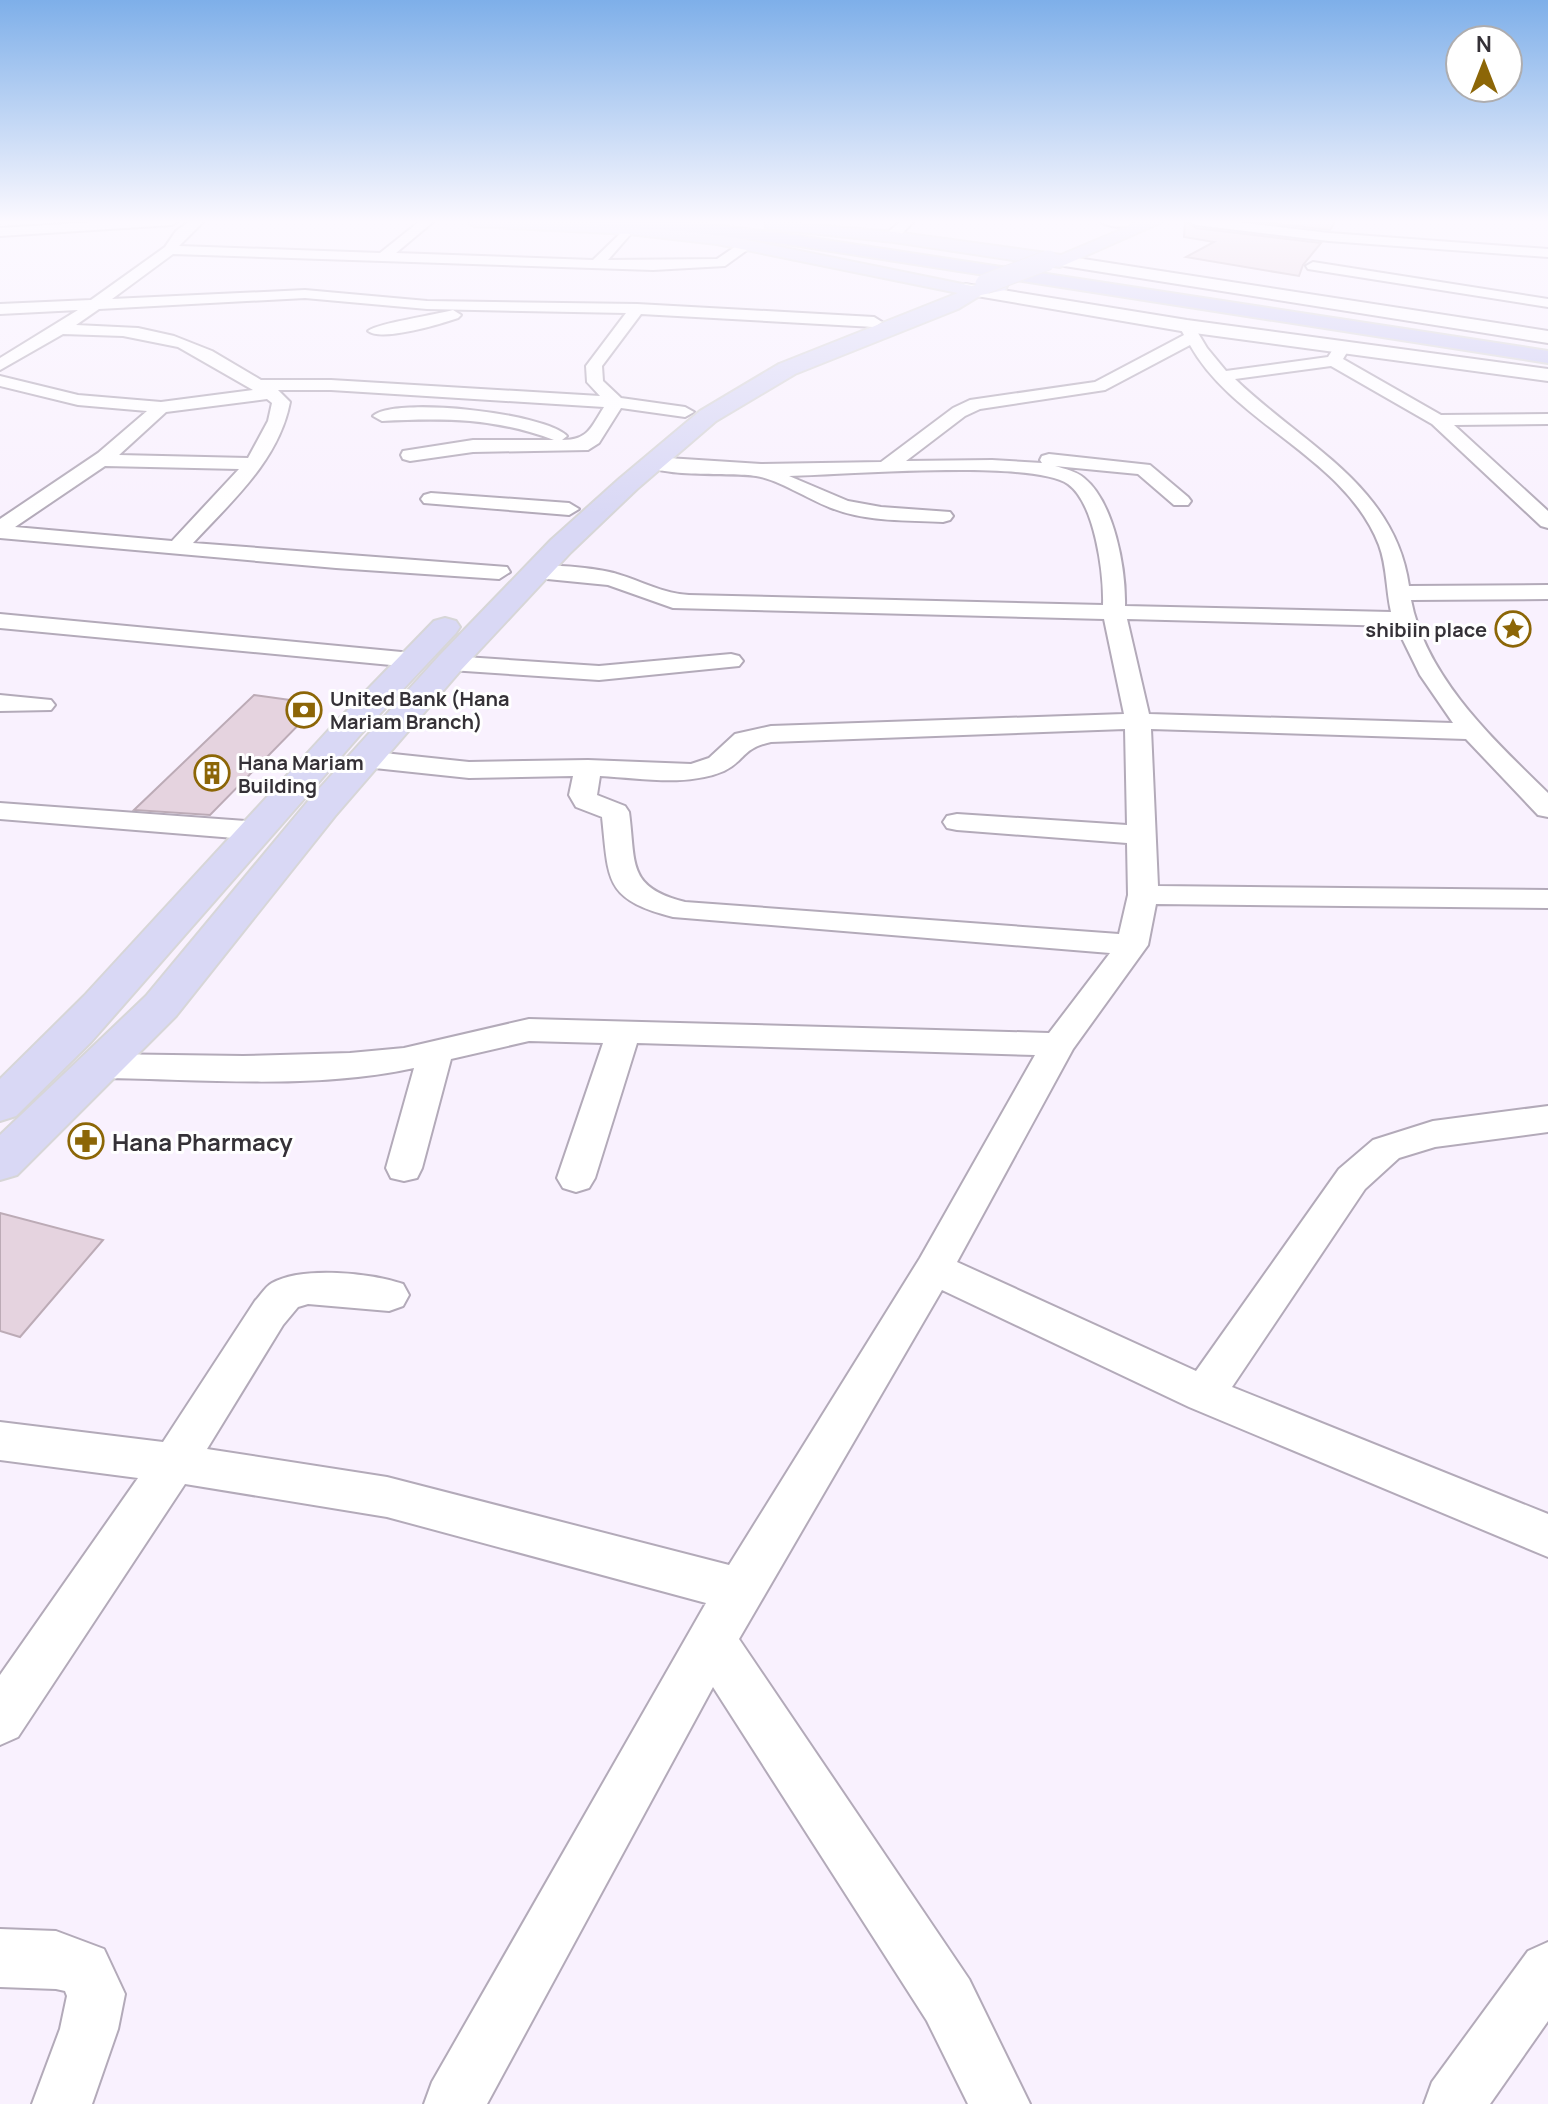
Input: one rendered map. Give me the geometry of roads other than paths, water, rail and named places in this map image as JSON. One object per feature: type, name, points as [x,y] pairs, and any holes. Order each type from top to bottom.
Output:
[{"type":"highway","points":[[1304,319],[1548,357]]},
{"type":"highway","points":[[1359,319],[1548,348]]},
{"type":"main road","points":[[0,1163],[161,1006],[365,759],[614,482],[685,412],[747,376],[810,346],[878,319]]},
{"type":"main road","points":[[0,1105],[110,997],[334,741],[499,572],[569,509],[652,463],[708,416],[787,369],[915,319]]},
{"type":"main road","points":[[110,997],[161,1006]]},
{"type":"street","points":[[0,365],[73,319]]},
{"type":"street","points":[[376,331],[440,319]]},
{"type":"street","points":[[616,402],[595,382],[594,366],[629,319]]},
{"type":"street","points":[[823,319],[874,322]]},
{"type":"street","points":[[1134,319],[1337,355],[1548,375]]},
{"type":"street","points":[[1469,319],[1548,337]]},
{"type":"street","points":[[60,329],[128,331],[162,337],[197,350],[270,394],[281,413],[269,440],[252,464],[179,546]]},
{"type":"street","points":[[1190,331],[1223,376],[1340,477],[1375,519],[1389,545],[1404,619],[1430,672],[1471,731],[1548,809]]},
{"type":"street","points":[[898,458],[959,412],[976,404],[1099,386],[1190,331]]},
{"type":"street","points":[[1223,376],[1337,355],[1438,420],[1548,522]]},
{"type":"street","points":[[0,381],[78,400],[161,407],[270,394],[300,384],[616,402],[685,412]]},
{"type":"street","points":[[270,394],[300,384]]},
{"type":"street","points":[[410,455],[473,446],[581,446],[593,439],[616,402]]},
{"type":"street","points":[[0,530],[85,469],[105,460],[135,435],[161,407]]},
{"type":"street","points":[[382,416],[427,414],[486,418],[530,424],[565,439],[593,439]]},
{"type":"street","points":[[1438,420],[1548,419]]},
{"type":"street","points":[[454,2104],[740,1590],[934,1269],[1058,1045],[1132,945],[1143,895],[1138,721],[1114,610],[1116,593],[1109,544],[1086,490],[1076,480],[1058,473],[898,458]]},
{"type":"street","points":[[652,463],[757,469],[898,458],[1134,467],[1150,472],[1181,501]]},
{"type":"street","points":[[105,460],[252,464]]},
{"type":"street","points":[[757,469],[843,506],[881,513],[943,516]]},
{"type":"street","points":[[431,499],[569,509]]},
{"type":"street","points":[[0,530],[336,562],[499,572]]},
{"type":"street","points":[[537,571],[611,579],[673,601],[689,602],[1404,619]]},
{"type":"street","points":[[1400,593],[1548,592]]},
{"type":"street","points":[[0,621],[412,660]]},
{"type":"street","points":[[450,663],[599,673],[731,661]]},
{"type":"street","points":[[0,703],[42,705]]},
{"type":"street","points":[[365,759],[469,770],[588,768],[693,772],[707,769],[744,740],[771,734],[1138,721],[1471,731]]},
{"type":"street","points":[[588,768],[583,795],[586,801],[615,812],[621,874],[632,894],[653,904],[684,911],[1132,945]]},
{"type":"street","points":[[0,811],[258,831]]},
{"type":"street","points":[[957,822],[1141,835]]},
{"type":"street","points":[[1143,895],[1548,899]]},
{"type":"street","points":[[101,1066],[314,1067],[435,1055],[492,1034],[529,1030],[900,1038],[1058,1045]]},
{"type":"street","points":[[576,1178],[623,1034]]},
{"type":"street","points":[[404,1168],[435,1055]]},
{"type":"street","points":[[1204,1394],[1352,1179],[1386,1149],[1433,1134],[1548,1119]]},
{"type":"street","points":[[934,1269],[1204,1394],[1548,1536]]},
{"type":"street","points":[[0,1719],[174,1463],[269,1313],[284,1295],[308,1288],[389,1295]]},
{"type":"street","points":[[0,1441],[174,1463],[387,1497],[740,1590]]},
{"type":"street","points":[[712,1641],[948,2000],[1000,2104]]},
{"type":"street","points":[[0,1958],[56,1960],[84,1969],[96,1994],[89,2029],[62,2104]]},
{"type":"street","points":[[1454,2104],[1548,1971]]},
{"type":"place","name":"shibiin place","points":[[1513,629]]},
{"type":"place","name":"United Bank (Hana Mariam Branch)","points":[[304,710]]},
{"type":"place","name":"Hana Mariam Building","points":[[212,773]]},
{"type":"place","name":"Hana Pharmacy","points":[[86,1141]]}]
